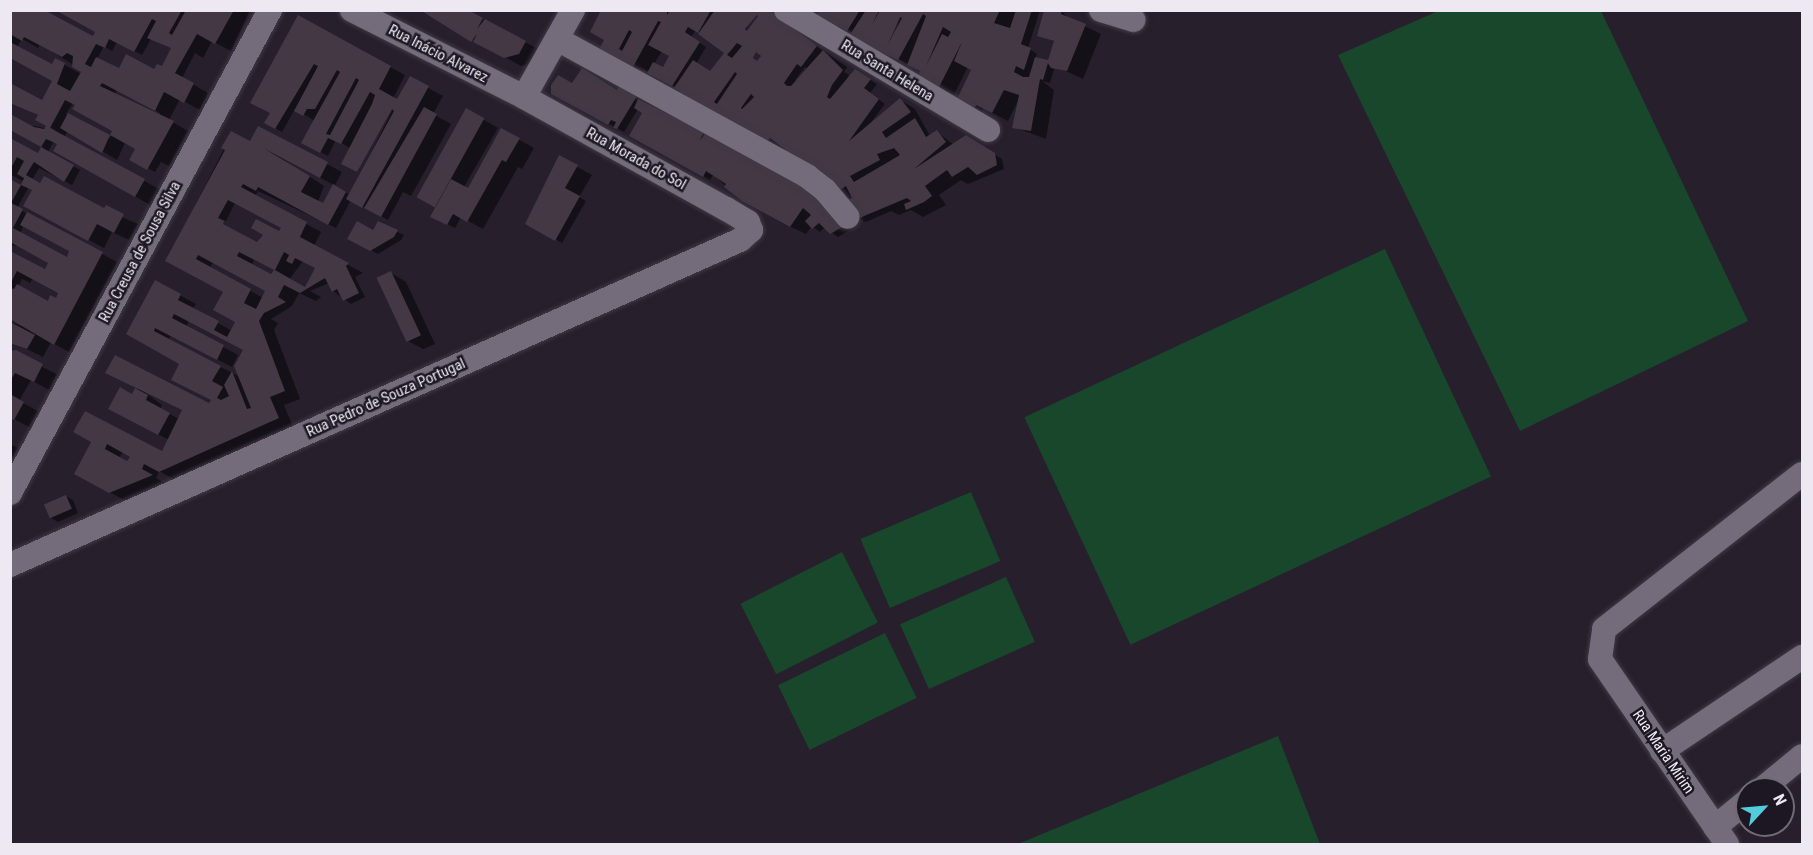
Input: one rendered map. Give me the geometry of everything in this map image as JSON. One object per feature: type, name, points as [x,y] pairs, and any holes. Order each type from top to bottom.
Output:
[{"type":"street","name":"Rua Creusa de Sousa Silva","points":[[10,493],[270,10]]},
{"type":"street","name":"Rua Inácio Alvarez","points":[[351,10],[524,97]]},
{"type":"street","points":[[524,97],[573,10]]},
{"type":"street","name":"Rua Santa Helena","points":[[786,10],[988,130]]},
{"type":"street","points":[[1101,10],[1133,20]]},
{"type":"street","points":[[557,39],[807,176],[825,190],[848,217]]},
{"type":"street","name":"Rua Morada do Sol","points":[[524,97],[748,222]]},
{"type":"street","name":"Rua Pedro de Souza Portugal","points":[[10,565],[740,240],[751,230],[748,222]]},
{"type":"street","name":"Rua Maria Mirim","points":[[1721,836],[1600,659],[1604,629],[1803,474]]},
{"type":"street","points":[[1662,751],[1803,657]]},
{"type":"street","points":[[1777,777],[1803,756]]},
{"type":"street","points":[[1721,836],[1735,817]]},
{"type":"green space","points":[[1438,11],[1601,11],[1748,321],[1520,431],[1338,55]]},
{"type":"green space","points":[[1385,249],[1491,476],[1130,645],[1024,417]]},
{"type":"green space","points":[[971,492],[1000,561],[890,608],[861,539]]},
{"type":"green space","points":[[842,552],[878,622],[776,674],[740,604]]},
{"type":"green space","points":[[1006,577],[1035,642],[929,689],[900,624]]},
{"type":"green space","points":[[885,633],[917,698],[810,750],[778,685]]},
{"type":"green space","points":[[1278,736],[1320,844],[1018,844]]},
{"type":"building","points":[[10,10],[44,10],[93,36],[95,32],[55,10],[182,10],[169,33],[172,35],[186,10],[234,10],[215,44],[197,34],[175,73],[194,83],[184,103],[164,92],[155,111],[102,83],[100,86],[174,121],[147,170],[129,160],[135,149],[110,135],[112,131],[72,109],[75,105],[65,100],[50,128],[145,179],[135,197],[53,151],[57,144],[46,139],[41,147],[10,130],[10,114],[34,127],[44,129],[46,126],[35,120],[38,115],[10,103],[10,83],[42,100],[52,81],[10,58],[10,42],[52,64],[55,58],[65,63],[57,84],[70,91],[81,72],[72,67],[73,56],[67,53],[62,57],[24,37],[22,41],[10,34]],"holes":[[[152,19],[156,21],[147,38],[171,48],[162,66],[157,64],[154,69],[126,54],[119,68],[96,57],[91,67],[85,64],[96,44],[105,48],[109,39],[134,52]]]},
{"type":"building","points":[[420,10],[468,10],[483,18],[477,29],[485,19],[526,41],[519,54],[504,58],[473,42],[477,34],[471,42]]},
{"type":"building","points":[[601,10],[667,10],[667,15],[670,10],[711,10],[698,33],[688,27],[685,32],[700,42],[672,86],[647,73],[653,62],[663,67],[669,56],[648,45],[661,22],[658,21],[633,67],[598,51],[604,40],[590,32]],"holes":[[[629,30],[632,32],[622,51],[619,49]]]},
{"type":"building","points":[[715,10],[769,10],[817,46],[801,67],[797,64],[784,83],[787,86],[791,86],[823,50],[843,70],[832,85],[827,97],[830,99],[855,69],[871,79],[864,88],[879,99],[849,141],[900,98],[911,112],[882,132],[886,138],[915,118],[926,137],[937,130],[946,142],[914,169],[966,135],[995,153],[997,165],[977,175],[968,167],[952,177],[947,170],[925,186],[932,196],[924,202],[906,210],[904,204],[911,201],[907,198],[857,219],[847,200],[852,198],[846,186],[835,193],[783,154],[786,150],[770,138],[764,145],[674,88],[693,60],[710,71],[724,53],[698,34]],"holes":[[[757,15],[747,31],[745,29]],[[737,43],[742,46],[732,58],[727,55]],[[756,52],[761,56],[757,61],[753,58]],[[735,72],[737,74],[717,104],[714,102]],[[751,94],[754,97],[741,108]],[[894,148],[900,155],[854,182],[850,176],[880,160],[877,154]]]},
{"type":"building","points":[[820,10],[860,10],[847,31],[817,15]]},
{"type":"building","points":[[866,10],[879,10],[872,25],[880,10],[1000,10],[994,23],[1010,28],[1016,10],[1032,10],[1021,44],[1031,48],[1024,70],[1016,66],[1014,72],[1023,77],[1029,77],[1035,57],[1048,60],[1054,41],[1037,36],[1044,10],[1062,10],[1061,14],[1086,24],[1067,71],[1051,68],[1048,63],[1043,80],[1040,79],[1031,131],[1012,128],[1019,95],[1004,90],[992,113],[976,105],[973,110],[956,101],[971,70],[954,61],[962,42],[938,89],[917,79],[920,71],[907,65],[926,16],[923,14],[898,60],[849,36]],"holes":[[[900,17],[902,18],[888,44]],[[943,27],[951,32],[948,37],[942,34],[926,66]]]},
{"type":"building","points":[[298,15],[391,66],[379,89],[397,99],[410,76],[429,86],[362,208],[346,199],[394,111],[392,109],[357,172],[341,164],[372,104],[375,95],[370,92],[341,144],[328,138],[320,153],[301,143],[340,72],[337,70],[315,109],[307,109],[303,116],[294,111],[318,66],[314,64],[275,129],[264,123],[270,113],[250,103]],"holes":[[[356,78],[359,80],[330,135],[326,134]]]},
{"type":"building","points":[[582,68],[617,90],[619,86],[637,96],[617,129],[613,128],[616,122],[611,120],[608,125],[551,94],[551,85],[558,75],[572,83]]},
{"type":"building","points":[[638,99],[704,132],[700,140],[706,133],[814,193],[844,226],[830,234],[819,223],[812,229],[805,221],[811,215],[803,208],[790,227],[742,201],[724,187],[726,184],[706,171],[703,177],[629,136],[642,113],[634,108]]},
{"type":"building","points":[[424,107],[437,114],[381,217],[364,208]]},
{"type":"building","points":[[466,108],[484,118],[435,207],[417,197]]},
{"type":"building","points":[[68,113],[110,135],[102,153],[60,128]]},
{"type":"building","points":[[258,126],[328,162],[320,178],[265,149],[310,176],[301,192],[323,203],[333,184],[346,192],[328,225],[258,187],[256,191],[243,184],[241,187],[307,222],[300,237],[349,263],[346,266],[359,293],[343,301],[337,289],[332,292],[325,278],[300,293],[284,285],[278,297],[286,302],[264,313],[259,321],[285,391],[270,397],[279,418],[159,472],[144,464],[142,469],[153,475],[109,493],[74,474],[91,442],[73,432],[85,411],[162,451],[182,410],[105,373],[115,355],[209,403],[211,400],[171,380],[179,364],[126,334],[155,280],[181,294],[178,300],[219,321],[214,330],[227,337],[235,322],[213,310],[223,292],[165,261],[225,150],[221,148],[231,131],[250,141]],"holes":[[[228,200],[281,228],[279,231],[256,219],[251,228],[263,235],[257,242],[223,224],[224,221],[218,218]],[[239,252],[274,270],[271,274],[237,256]],[[284,252],[289,255],[286,261],[292,264],[295,258],[315,268],[305,287],[275,270]],[[198,255],[265,291],[256,309],[244,303],[251,289],[196,259]],[[174,314],[243,350],[234,366],[251,408],[247,409],[232,371],[224,385],[229,396],[221,400],[217,398],[223,387],[212,381],[221,366],[154,331],[155,328],[217,360],[224,345],[172,318]],[[107,444],[130,457],[127,461],[105,449]]]},
{"type":"building","points":[[501,128],[520,138],[506,162],[502,160],[467,222],[453,214],[447,225],[430,217],[451,179],[468,188]]},
{"type":"building","points":[[10,138],[38,153],[41,147],[74,165],[64,182],[34,162],[26,175],[40,183],[44,176],[104,208],[106,205],[124,214],[114,233],[97,224],[88,241],[23,206],[32,190],[21,185],[24,178],[17,174],[24,161],[17,157],[10,170]]},
{"type":"building","points":[[559,155],[578,165],[565,188],[580,196],[555,241],[525,224]]},
{"type":"building","points":[[10,179],[21,185],[11,203],[23,209],[13,228],[67,257],[69,251],[20,225],[27,212],[103,252],[54,345],[10,319],[10,288],[14,289],[17,284],[48,301],[50,295],[56,298],[58,293],[17,271],[10,284],[10,251],[45,269],[48,263],[10,242]]},
{"type":"building","points":[[357,221],[373,230],[378,221],[398,230],[394,237],[370,251],[347,239]]},
{"type":"building","points":[[391,271],[421,335],[407,342],[376,278]]},
{"type":"building","points":[[10,322],[35,335],[27,349],[10,343]]},
{"type":"building","points":[[16,350],[43,364],[34,382],[15,373],[10,381],[10,351]]},
{"type":"building","points":[[120,387],[132,394],[135,388],[148,395],[146,400],[170,413],[158,435],[108,409]]},
{"type":"building","points":[[10,394],[24,402],[14,420],[10,418]]},
{"type":"building","points":[[66,495],[72,509],[50,518],[44,504]]}]
